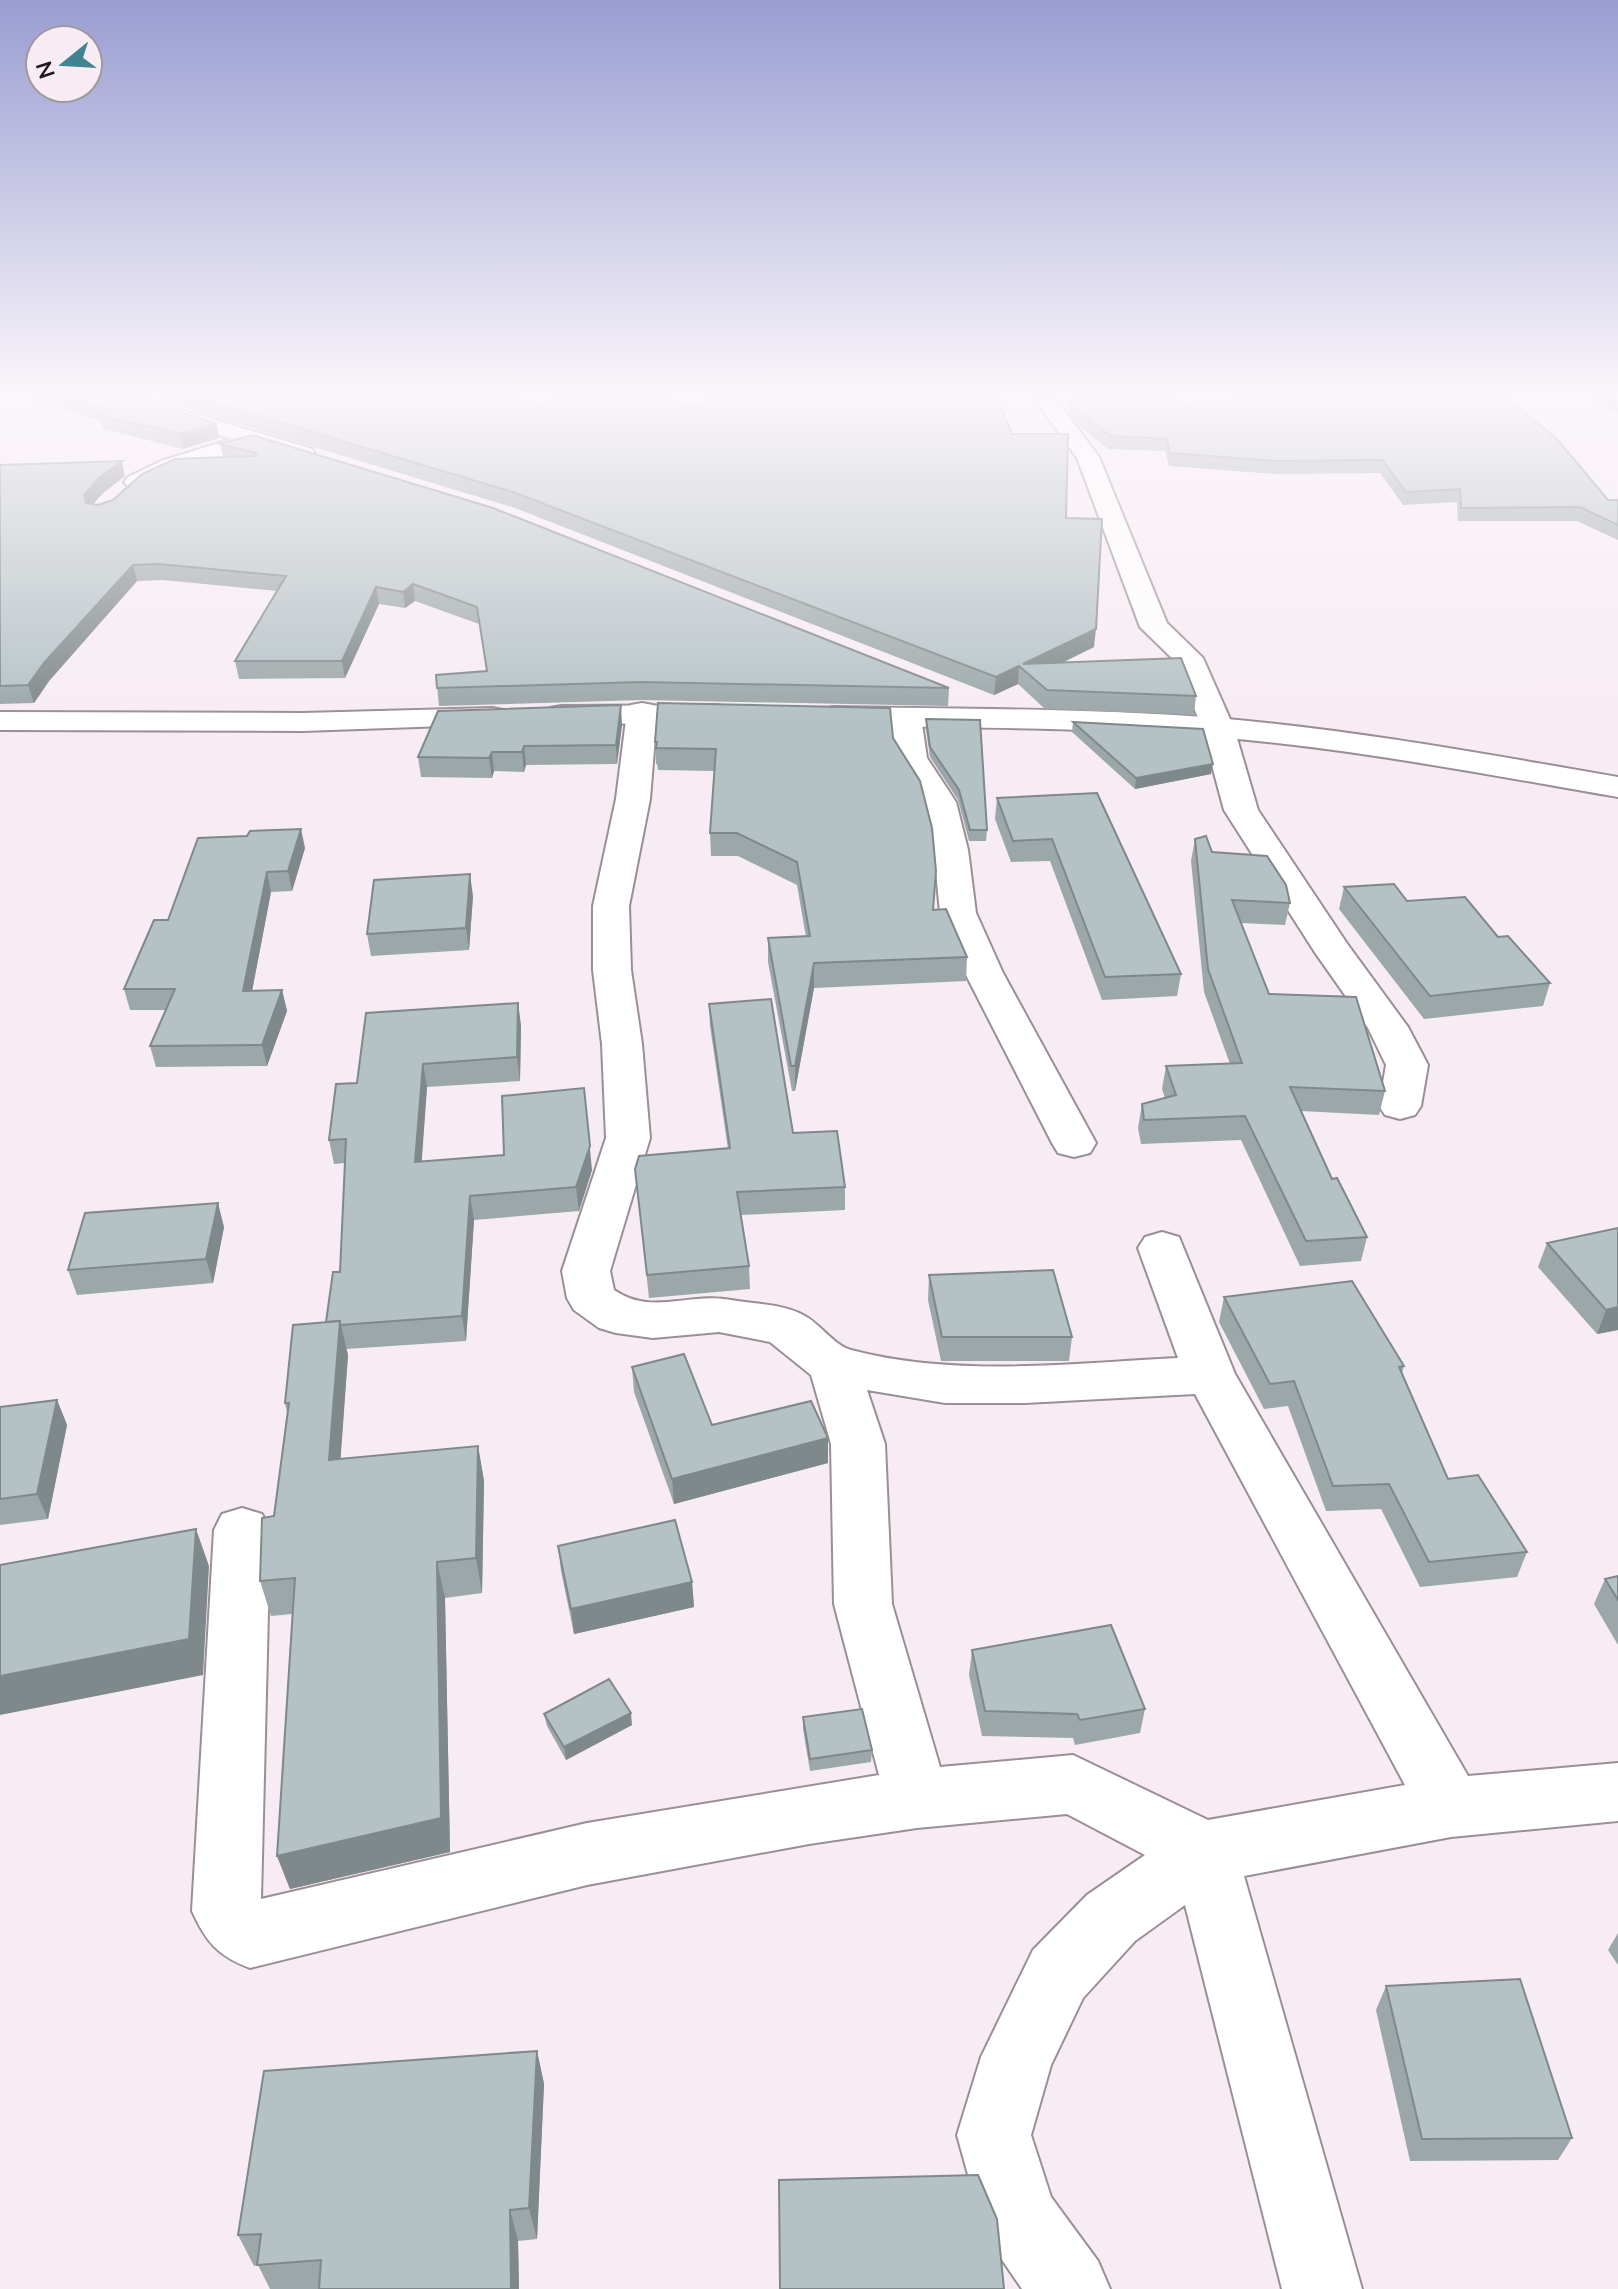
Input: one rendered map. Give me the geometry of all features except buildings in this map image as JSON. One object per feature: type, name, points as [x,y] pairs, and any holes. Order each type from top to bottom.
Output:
[{"type":"street","points":[[1107,505],[1154,627],[1189,658],[1218,728],[1241,810],[1333,951],[1388,1027],[1407,1065],[1400,1106]]},
{"type":"street","points":[[951,692],[1005,719]]},
{"type":"street","points":[[0,721],[303,722],[642,712],[750,714]]},
{"type":"street","points":[[642,712],[633,799],[611,906],[612,970],[622,1044],[628,1138],[586,1271],[591,1298],[616,1316],[653,1321],[719,1315],[785,1327],[834,1366],[945,1384],[1025,1384],[1210,1375]]},
{"type":"street","points":[[797,715],[1005,719],[1218,728],[1457,759],[1618,787]]},
{"type":"street","points":[[906,717],[911,758],[939,802],[951,850],[958,913],[984,973],[1074,1143]]},
{"type":"street","points":[[1162,1248],[1210,1375],[1451,1807]]},
{"type":"street","points":[[834,1366],[858,1444],[863,1604],[917,1799]]},
{"type":"street","points":[[242,1530],[226,1911],[250,1935],[587,1854],[809,1814],[917,1799],[1073,1784],[1204,1852],[1322,2289]]},
{"type":"street","points":[[1070,2289],[1019,2218],[994,2135],[1017,2057],[1058,1974],[1111,1918],[1204,1852],[1451,1807],[1618,1792]]}]
